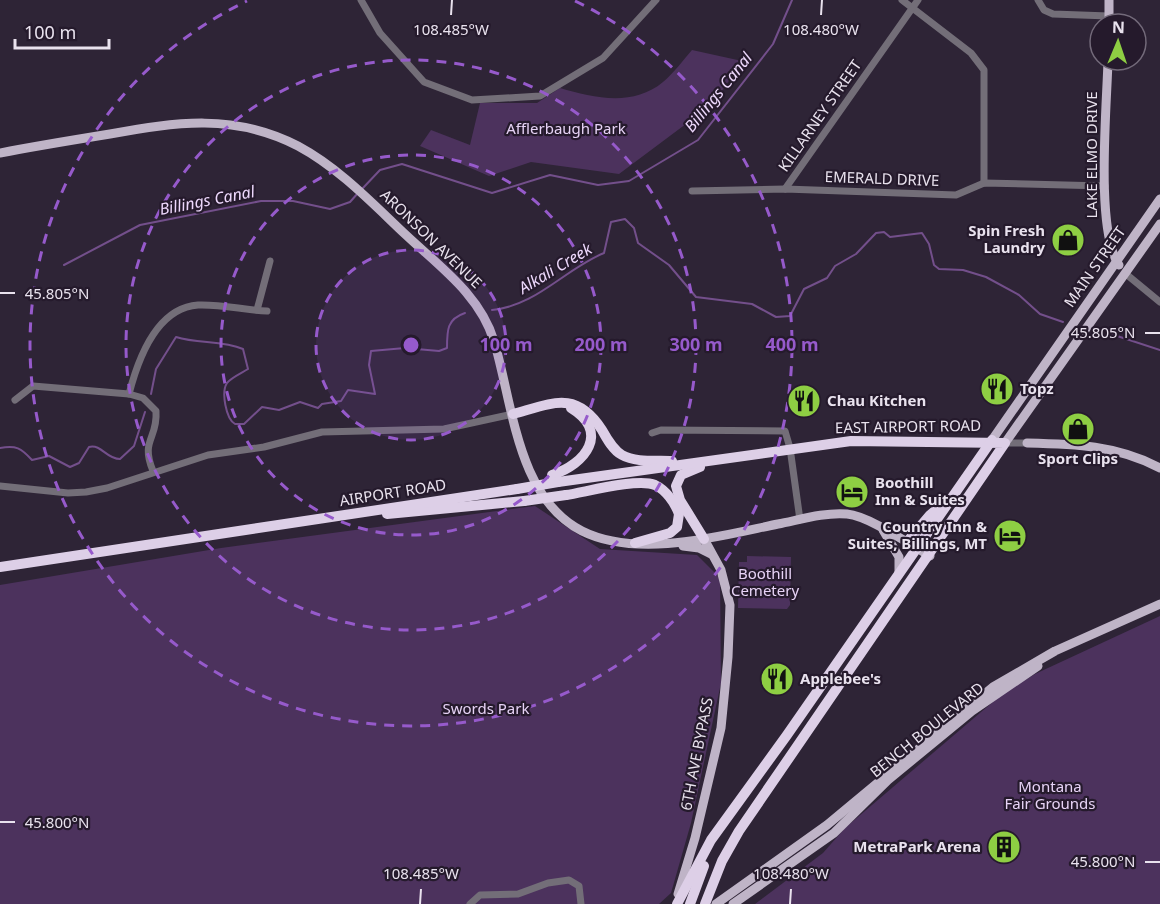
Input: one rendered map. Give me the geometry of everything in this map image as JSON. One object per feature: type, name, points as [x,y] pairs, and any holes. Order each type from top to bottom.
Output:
[{"type":"highway","points":[[513,414],[556,403],[571,402],[591,414],[615,449],[623,456],[641,460],[697,462]]},
{"type":"highway","points":[[555,478],[580,461],[588,451],[591,438],[589,427],[582,416],[573,409],[556,403]]},
{"type":"highway","name":"EAST AIRPORT ROAD","points":[[790,448],[878,439],[992,440]]},
{"type":"highway","points":[[677,904],[711,840],[992,440],[1005,442],[930,556],[730,845],[705,904]]},
{"type":"highway","name":"AIRPORT ROAD","points":[[0,567],[516,489],[555,478],[697,462],[790,448]]},
{"type":"highway","points":[[704,539],[680,500],[676,491],[676,481],[688,471],[723,458]]},
{"type":"highway","points":[[348,515],[406,514],[524,501],[635,484],[654,485],[663,490],[679,514],[677,527],[670,533],[635,543]]},
{"type":"highway","points":[[907,542],[930,515],[950,500]]},
{"type":"highway","points":[[690,904],[720,827]]},
{"type":"main road","name":"LAKE ELMO DRIVE","points":[[1108,72],[1105,186],[1108,233],[1116,263],[1126,274]]},
{"type":"main road","name":"ARONSON AVENUE","points":[[0,153],[155,125],[210,123],[260,131],[289,142],[319,159],[351,184],[471,295],[486,319],[494,340],[529,472],[537,488],[558,514],[592,536],[635,543],[704,539],[800,520],[845,514],[863,518],[930,556]]},
{"type":"main road","name":"MAIN STREET","points":[[992,440],[1160,199]]},
{"type":"main road","name":"MAIN STREET","points":[[1005,442],[1160,224]]},
{"type":"main road","points":[[1027,443],[1107,448],[1134,455],[1160,468]]},
{"type":"main road","points":[[883,530],[899,557],[899,574]]},
{"type":"main road","name":"6TH AVE BYPASS","points":[[672,904],[680,890],[695,838],[724,711],[730,605],[721,570],[704,539]]},
{"type":"main road","points":[[635,543],[694,546],[711,554]]},
{"type":"main road","points":[[716,904],[826,825],[993,687],[1044,656],[1160,604]]},
{"type":"main road","name":"BENCH BOULEVARD","points":[[733,904],[834,833],[888,780],[997,693],[1053,658],[1160,611]]},
{"type":"street","points":[[361,0],[380,33],[424,82],[472,100],[540,96],[603,58],[656,0]]},
{"type":"street","points":[[902,0],[972,52],[984,70],[984,183]]},
{"type":"street","name":"KILLARNEY STREET","points":[[785,189],[918,0]]},
{"type":"street","points":[[1038,0],[1044,10],[1053,14],[1088,18]]},
{"type":"street","name":"EMERALD DRIVE","points":[[692,191],[785,189],[956,195],[984,183],[1105,186]]},
{"type":"street","points":[[256,310],[270,261]]},
{"type":"street","name":"LAKE ELMO DRIVE","points":[[1126,274],[1160,302]]},
{"type":"street","points":[[129,394],[146,348],[162,322],[170,315],[195,305],[267,311]]},
{"type":"street","points":[[15,400],[33,386],[129,394],[143,398],[156,411],[157,421],[146,452],[153,471]]},
{"type":"street","points":[[0,486],[68,493],[86,492],[107,488],[153,471],[208,455],[264,447],[321,432],[444,429],[513,414]]},
{"type":"street","points":[[652,433],[661,430],[781,429],[788,435],[800,520]]},
{"type":"street","points":[[1005,442],[1027,443]]},
{"type":"street","points":[[470,904],[480,895],[518,894],[548,883],[569,880],[579,886],[581,904]]},
{"type":"green space","name":"Afflerbaugh Park","points":[[692,50],[742,61],[714,103],[619,174],[531,162],[489,176],[420,146],[431,130],[470,145],[480,103],[537,103],[560,88],[600,97],[626,98],[639,95],[663,82]]},
{"type":"green space","name":"Swords Park","points":[[535,506],[600,549],[697,555],[720,578],[721,683],[691,823],[671,893],[659,904],[0,904],[0,585],[221,548]]},
{"type":"green space","name":"Boothill Cemetery","points":[[747,556],[791,557],[790,605],[787,609],[738,608],[739,562],[747,562]]},
{"type":"green space","name":"Montana Fair Grounds","points":[[1160,616],[1160,904],[755,904],[823,853],[845,828],[1001,695],[1035,674]]},
{"type":"waterway","name":"Billings Canal","points":[[362,189],[380,170],[402,164],[492,193],[550,175],[598,185],[629,181],[698,140],[773,44],[792,0]]},
{"type":"waterway","name":"Billings Canal","points":[[64,265],[140,225],[261,201],[293,201],[330,209],[350,202],[358,193]]},
{"type":"waterway","name":"Alkali Creek","points":[[492,310],[523,302],[604,253],[611,222],[625,219],[634,228],[638,243],[669,265],[696,297],[752,304],[776,317],[790,316],[804,289],[827,278],[835,266],[856,254],[876,233],[884,232],[890,237],[922,233],[929,244],[934,265],[939,269],[963,270],[986,277],[1019,295],[1040,314],[1063,322]]},
{"type":"waterway","name":"Alkali Creek","points":[[151,394],[156,369],[176,337],[227,344],[243,349],[248,369],[229,381],[224,392],[229,417],[235,424],[244,424],[262,407],[279,410],[300,402],[318,408],[322,404],[341,401],[348,390],[375,394],[369,365],[371,351],[405,348],[439,351],[447,348],[447,336],[451,322],[465,313]]},
{"type":"waterway","name":"Alkali Creek","points":[[1108,333],[1160,350]]},
{"type":"waterway","name":"Alkali Creek","points":[[0,448],[18,448],[32,460],[49,456],[70,467],[79,463],[89,447],[97,448],[111,457],[120,459],[134,446],[145,412]]},
{"type":"place","name":"Spin Fresh Laundry","points":[[1068,240]]},
{"type":"place","name":"Topz","points":[[997,389]]},
{"type":"place","name":"Chau Kitchen","points":[[804,401]]},
{"type":"place","name":"Sport Clips","points":[[1078,429]]},
{"type":"place","name":"Boothill Inn & Suites","points":[[852,492]]},
{"type":"place","name":"Country Inn & Suites, Billings, MT","points":[[1010,536]]},
{"type":"place","name":"Applebee's","points":[[777,679]]},
{"type":"place","name":"MetraPark Arena","points":[[1004,847]]}]
